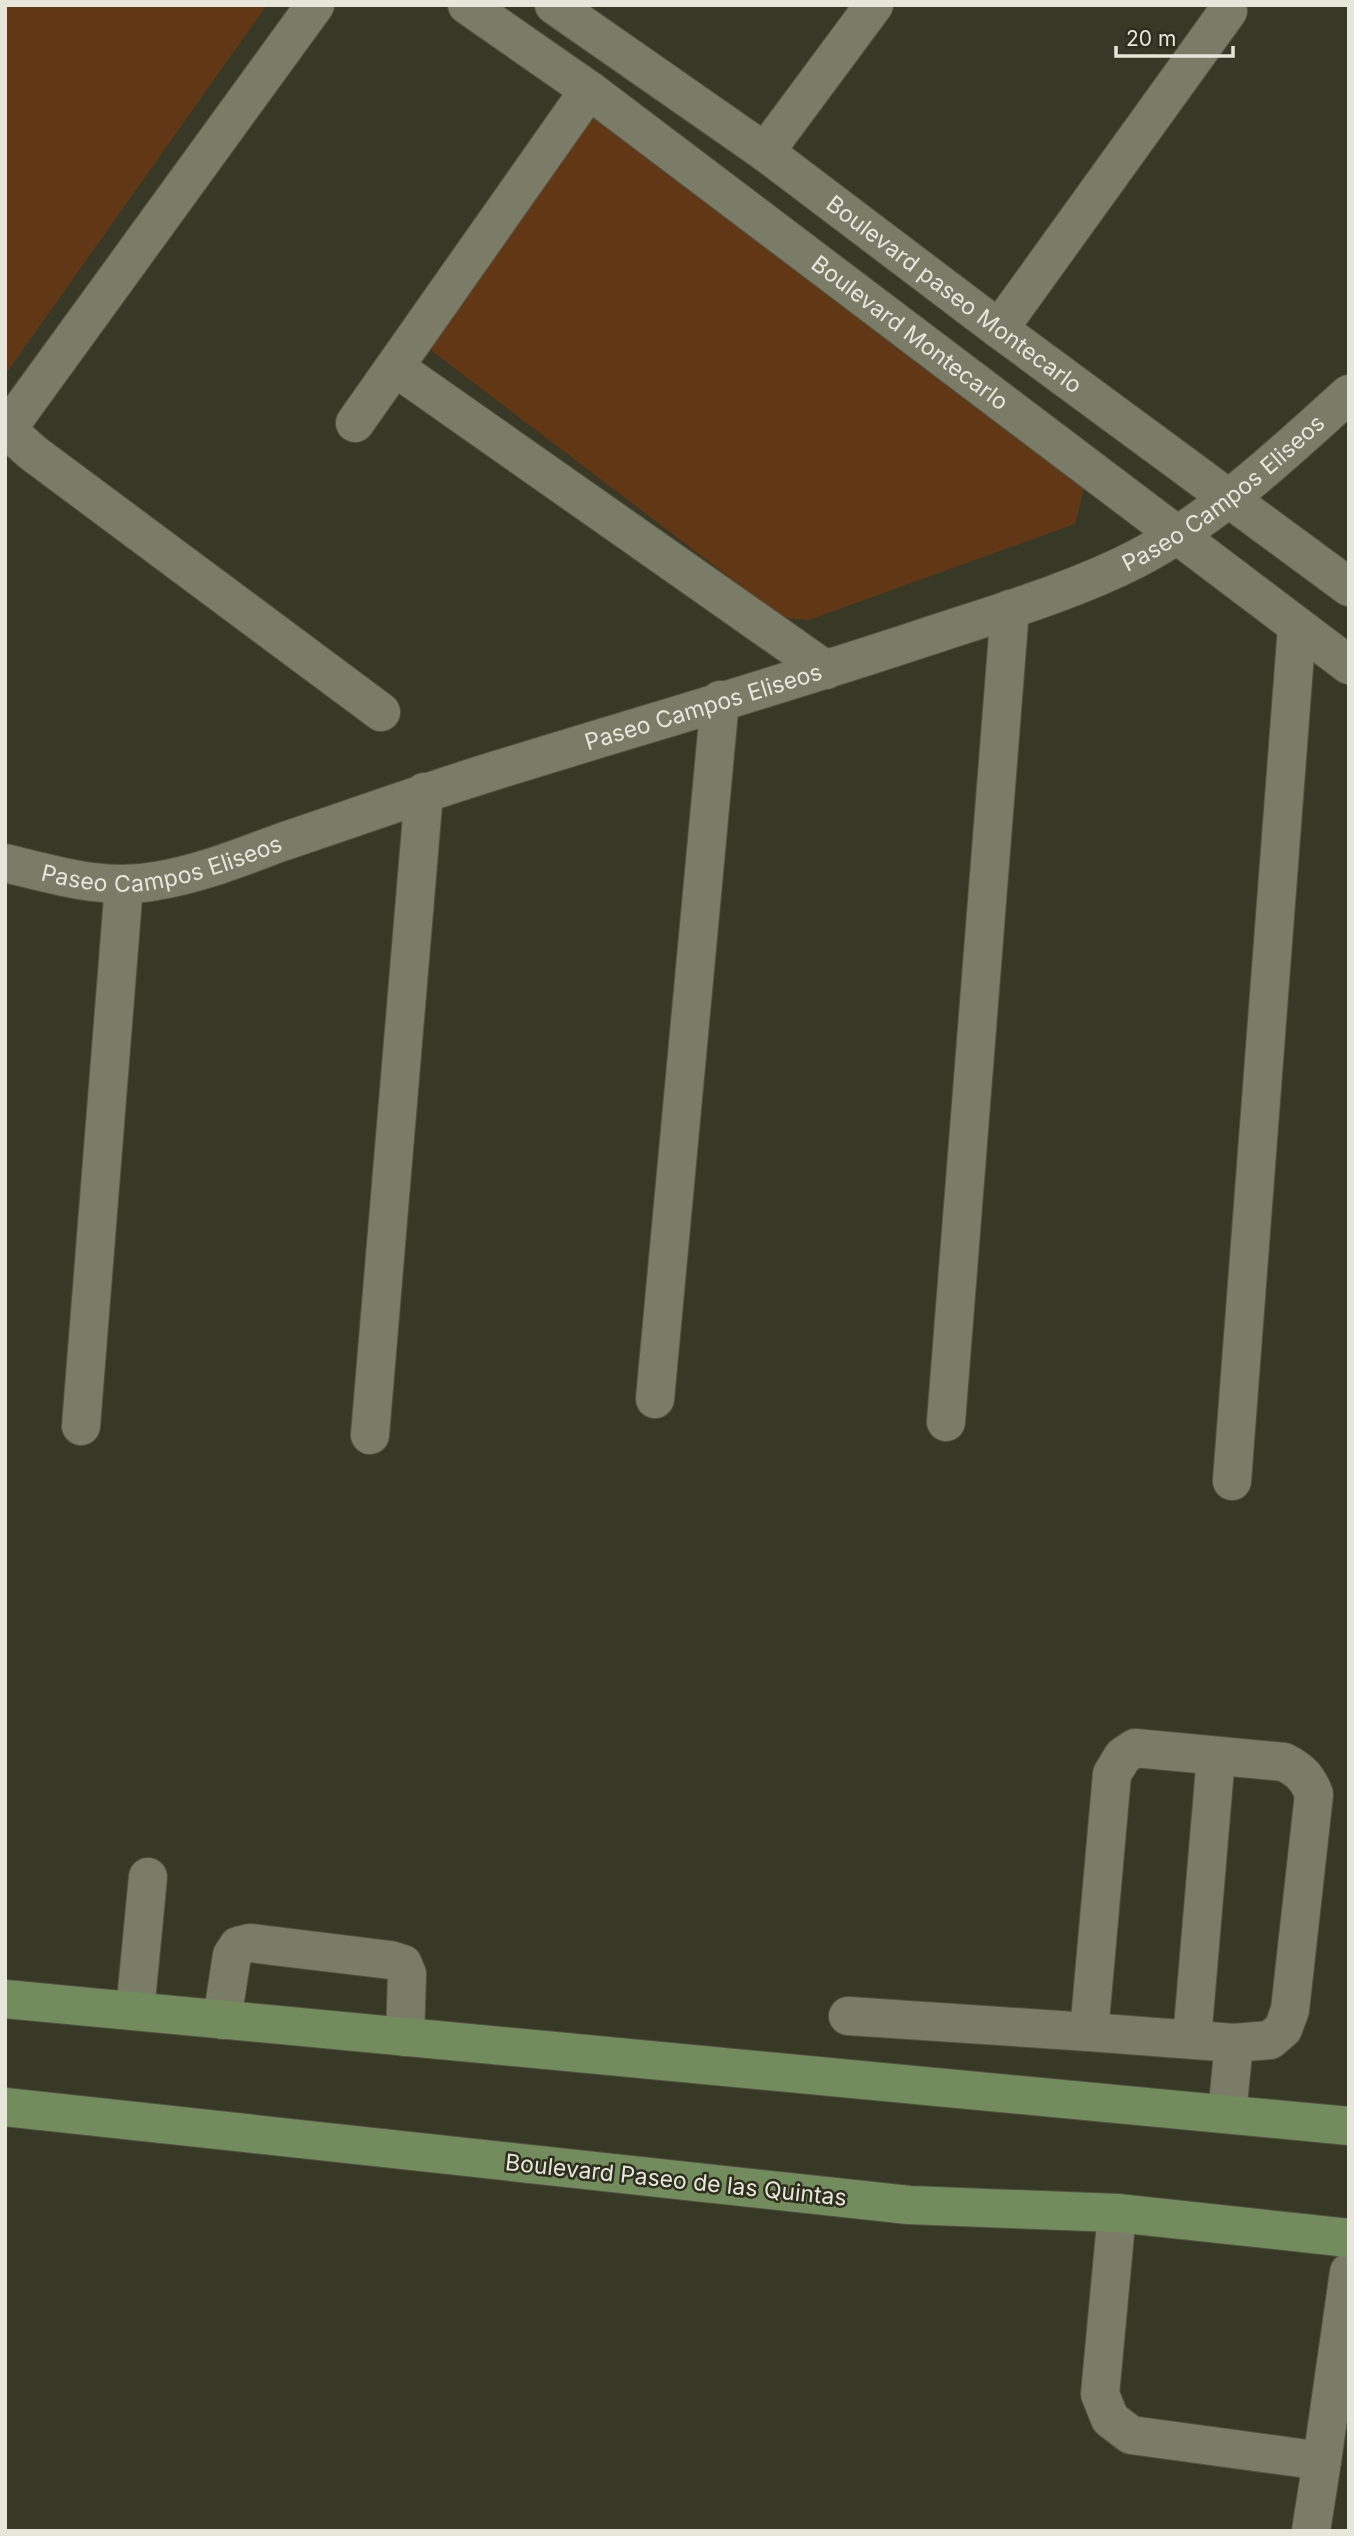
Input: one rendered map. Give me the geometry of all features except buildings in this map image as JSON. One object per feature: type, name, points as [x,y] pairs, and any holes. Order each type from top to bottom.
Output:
[{"type":"main road","points":[[5,1999],[1349,2126]]},
{"type":"main road","name":"Boulevard Paseo de las Quintas","points":[[5,2107],[909,2205],[1117,2213],[1349,2238]]},
{"type":"street","points":[[316,5],[6,430],[33,453],[381,712]]},
{"type":"street","name":"Boulevard Montecarlo","points":[[467,5],[589,90],[1349,665]]},
{"type":"street","name":"Boulevard paseo Montecarlo","points":[[554,5],[765,152],[999,329],[1349,587]]},
{"type":"street","points":[[765,152],[874,5]]},
{"type":"street","points":[[999,329],[1228,10]]},
{"type":"street","points":[[355,424],[589,90]]},
{"type":"street","points":[[396,368],[827,670]]},
{"type":"street","name":"Paseo Campos Eliseos","points":[[5,863],[81,881],[124,885],[155,882],[195,872],[424,792],[720,700],[827,670],[1010,609],[1116,569],[1177,534],[1231,499],[1349,394]]},
{"type":"street","points":[[946,1422],[1010,609]]},
{"type":"street","points":[[1232,1481],[1297,627]]},
{"type":"street","points":[[655,1399],[720,700]]},
{"type":"street","points":[[370,1435],[424,792]]},
{"type":"street","points":[[81,1426],[124,885]]},
{"type":"street","points":[[848,2017],[1234,2043],[1270,2040],[1283,2029],[1290,2010],[1314,1794],[1300,1770],[1284,1762],[1135,1748],[1123,1756],[1112,1774],[1089,2032]]},
{"type":"street","points":[[1192,2039],[1216,1756]]},
{"type":"street","points":[[135,2011],[148,1877]]},
{"type":"street","points":[[222,2020],[232,1955],[238,1946],[250,1943],[390,1960],[403,1964],[407,1974],[405,2037]]},
{"type":"street","points":[[1227,2114],[1234,2043]]},
{"type":"street","points":[[1117,2213],[1100,2393],[1110,2419],[1131,2435],[1322,2461]]},
{"type":"street","points":[[1311,2531],[1349,2272]]},
{"type":"shaded area","points":[[5,5],[267,5],[5,375]]},
{"type":"shaded area","points":[[579,115],[606,116],[1085,486],[1075,524],[809,620],[783,618],[432,351],[426,331]]}]
